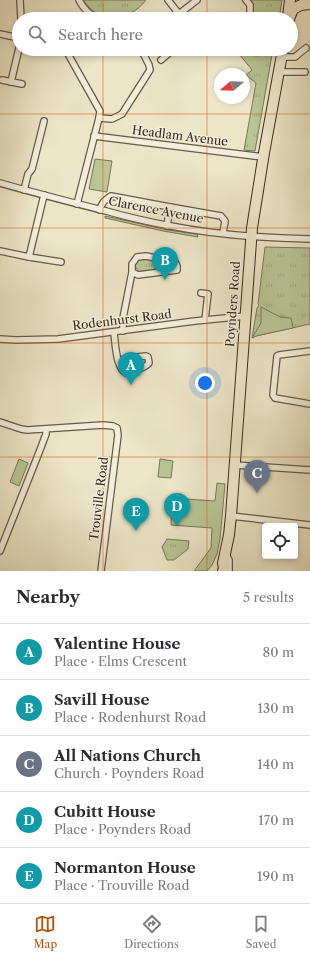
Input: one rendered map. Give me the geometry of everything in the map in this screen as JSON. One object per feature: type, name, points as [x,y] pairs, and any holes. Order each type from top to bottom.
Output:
[{"type":"highway","points":[[289,12],[290,0]]},
{"type":"highway","points":[[304,0],[310,4]]},
{"type":"highway","points":[[292,12],[294,9],[301,5],[310,4]]},
{"type":"highway","name":"Poynders Road","points":[[225,565],[231,516],[251,236],[263,157],[281,56]]},
{"type":"highway","points":[[215,571],[220,565],[225,565]]},
{"type":"street","points":[[20,0],[21,12]]},
{"type":"street","points":[[79,0],[86,12]]},
{"type":"street","points":[[168,0],[177,12]]},
{"type":"street","points":[[182,12],[197,0]]},
{"type":"street","points":[[246,0],[250,5],[250,12]]},
{"type":"street","points":[[0,34],[12,37]]},
{"type":"street","points":[[298,55],[306,48]]},
{"type":"street","points":[[11,82],[17,56]]},
{"type":"street","points":[[69,56],[100,110],[100,118],[77,204]]},
{"type":"street","points":[[100,118],[112,119],[122,114],[150,70],[145,56]]},
{"type":"street","points":[[161,60],[166,56]]},
{"type":"street","points":[[278,72],[305,72]]},
{"type":"street","points":[[2,80],[22,84]]},
{"type":"street","points":[[24,190],[28,174],[32,169],[44,121]]},
{"type":"street","name":"Headlam Avenue","points":[[94,136],[263,157]]},
{"type":"street","name":"Clarence Avenue","points":[[0,183],[100,210],[167,226],[251,236],[310,239]]},
{"type":"street","points":[[29,256],[44,195]]},
{"type":"street","points":[[100,210],[105,200],[111,196],[221,216],[225,221],[223,233]]},
{"type":"street","points":[[167,226],[170,207]]},
{"type":"street","points":[[0,251],[61,262]]},
{"type":"street","points":[[123,331],[123,318],[132,272],[132,264],[137,257],[146,256],[175,262],[177,266],[176,270],[138,276],[132,272]]},
{"type":"street","points":[[201,293],[208,294],[205,320]]},
{"type":"street","name":"Rodenhurst Road","points":[[0,339],[58,339],[246,316]]},
{"type":"street","points":[[114,332],[118,361],[122,369],[127,373],[147,366],[149,363],[148,357],[146,356],[118,361]]},
{"type":"street","points":[[310,351],[277,356],[273,395],[275,398],[310,404]]},
{"type":"street","points":[[0,422],[24,430],[46,430],[40,450],[0,551]]},
{"type":"street","name":"Trouville Road","points":[[46,430],[103,425],[113,426],[118,430],[101,571]]},
{"type":"street","points":[[235,465],[310,470]]},
{"type":"street","points":[[231,516],[310,525]]},
{"type":"green space","points":[[83,0],[146,0],[139,8],[133,12],[93,12]]},
{"type":"green space","points":[[247,0],[282,0],[280,12],[249,12]]},
{"type":"green space","points":[[241,56],[272,56],[255,151],[244,150],[256,83],[250,78],[250,72],[252,70]]},
{"type":"green space","points":[[95,159],[112,161],[107,192],[89,189]]},
{"type":"green space","points":[[105,216],[168,230],[197,234],[198,237],[105,218]]},
{"type":"green space","points":[[265,247],[310,248],[310,324],[252,338],[257,308],[259,305]]},
{"type":"green space","points":[[142,258],[172,262],[173,267],[172,269],[139,272],[135,266],[136,262]]},
{"type":"green space","points":[[261,307],[280,317],[291,318],[293,328],[252,338],[261,323]]},
{"type":"green space","points":[[19,459],[28,463],[19,486],[10,482]]},
{"type":"green space","points":[[160,459],[173,461],[171,478],[158,477]]},
{"type":"green space","points":[[217,483],[225,484],[220,539],[217,554],[212,565],[207,571],[194,571],[211,548],[212,528],[171,525],[172,498],[215,501]]},
{"type":"green space","points":[[167,539],[189,541],[188,549],[174,560],[167,560],[162,547]]},
{"type":"place","name":"Savill House","points":[[165,280]]},
{"type":"place","name":"Valentine House","points":[[131,385]]},
{"type":"place","name":"All Nations Church","points":[[257,493]]},
{"type":"place","name":"Cubitt House","points":[[177,526]]},
{"type":"place","name":"Normanton House","points":[[136,531]]}]
